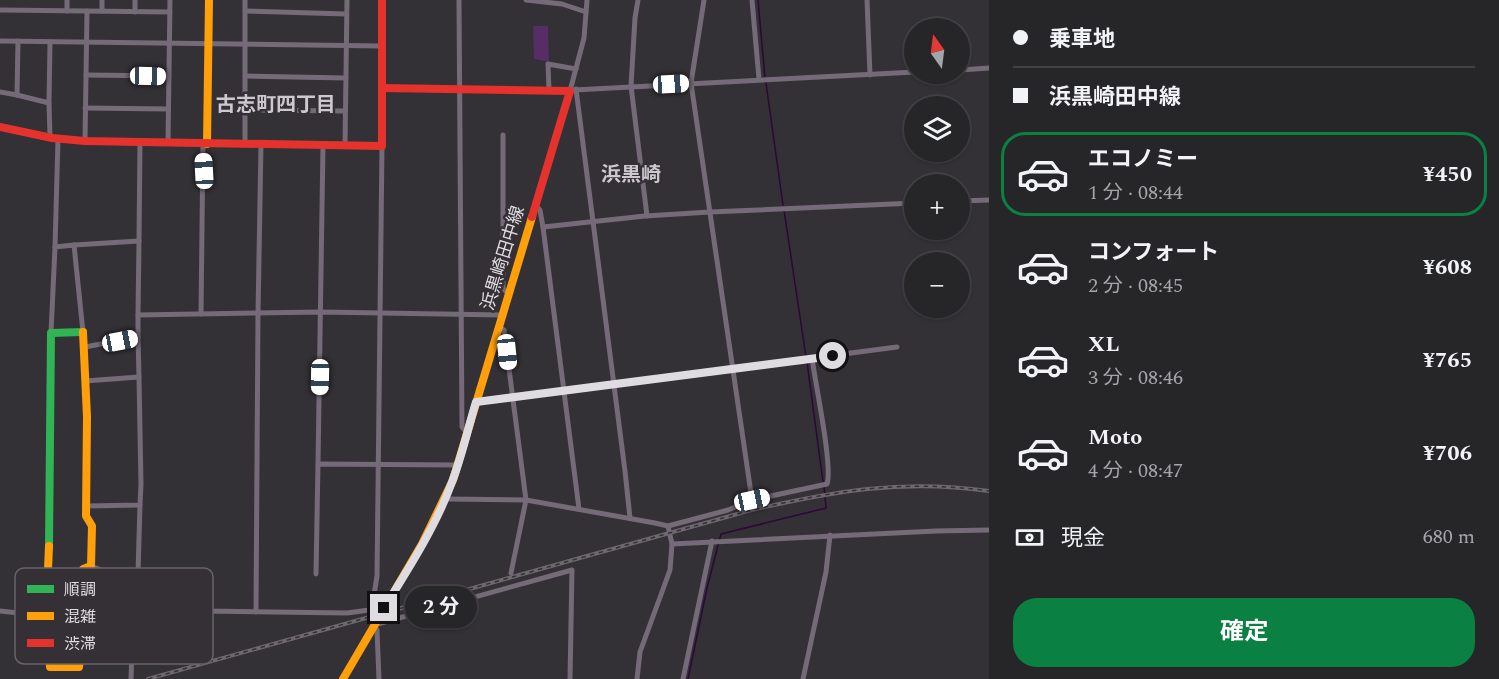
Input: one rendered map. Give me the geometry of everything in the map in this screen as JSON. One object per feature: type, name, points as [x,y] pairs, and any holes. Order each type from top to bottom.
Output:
[{"type":"street","points":[[67,0],[67,11]]},
{"type":"street","points":[[102,0],[102,11]]},
{"type":"street","points":[[135,0],[135,12]]},
{"type":"street","points":[[168,143],[170,0]]},
{"type":"street","points":[[201,314],[209,0]]},
{"type":"street","points":[[245,0],[245,144]]},
{"type":"street","points":[[345,146],[346,0]]},
{"type":"street","points":[[372,608],[377,576],[382,0]]},
{"type":"street","points":[[459,0],[462,427],[467,433]]},
{"type":"street","points":[[526,0],[562,4],[586,12]]},
{"type":"street","points":[[587,0],[584,38],[573,90],[593,222],[630,518]]},
{"type":"street","points":[[638,0],[631,86],[647,216]]},
{"type":"street","points":[[704,0],[691,83],[752,500]]},
{"type":"street","points":[[752,0],[759,79]]},
{"type":"street","points":[[867,0],[870,75]]},
{"type":"street","points":[[0,10],[170,12]]},
{"type":"street","points":[[85,141],[87,11]]},
{"type":"street","points":[[245,11],[346,14]]},
{"type":"street","points":[[0,41],[382,46]]},
{"type":"street","points":[[17,95],[18,41]]},
{"type":"street","points":[[48,568],[51,333],[55,247],[54,138],[49,103],[50,42]]},
{"type":"street","points":[[549,91],[548,64],[576,69]]},
{"type":"street","points":[[970,69],[989,68]]},
{"type":"street","points":[[382,88],[549,91],[904,73]]},
{"type":"street","points":[[86,75],[169,76]]},
{"type":"street","points":[[245,76],[346,78]]},
{"type":"street","name":"浜黒崎田中線","points":[[343,679],[399,585],[445,500],[458,465],[508,294],[573,90]]},
{"type":"street","points":[[0,92],[49,103]]},
{"type":"street","points":[[85,108],[168,109]]},
{"type":"street","points":[[245,110],[345,111]]},
{"type":"street","points":[[0,127],[54,138],[85,141],[382,146]]},
{"type":"street","points":[[503,135],[503,288],[508,294]]},
{"type":"street","points":[[138,568],[141,484],[138,337],[140,142]]},
{"type":"street","points":[[256,612],[261,144]]},
{"type":"street","points":[[316,574],[323,145]]},
{"type":"street","points":[[970,201],[989,200]]},
{"type":"street","points":[[543,227],[647,216],[904,203]]},
{"type":"street","points":[[536,204],[540,210],[543,227],[579,509]]},
{"type":"street","points":[[55,247],[139,241]]},
{"type":"street","points":[[74,245],[85,348],[86,516],[92,526],[91,566]]},
{"type":"street","points":[[138,315],[321,312],[502,315]]},
{"type":"street","points":[[498,327],[504,330],[526,500],[511,573]]},
{"type":"street","points":[[51,333],[83,332]]},
{"type":"street","points":[[85,348],[138,337]]},
{"type":"street","points":[[476,402],[897,347]]},
{"type":"street","points":[[445,500],[526,500],[668,526],[728,510],[752,500],[827,484],[829,478],[825,443],[812,358]]},
{"type":"street","points":[[85,381],[139,377]]},
{"type":"street","points":[[318,464],[458,465]]},
{"type":"street","points":[[87,506],[140,505]]},
{"type":"street","points":[[637,679],[640,652],[670,570],[672,544],[668,526]]},
{"type":"street","points":[[672,544],[830,535],[989,530]]},
{"type":"street","points":[[802,679],[826,572],[830,535]]},
{"type":"street","points":[[683,679],[712,541]]},
{"type":"street","points":[[86,568],[91,566],[96,568]]},
{"type":"street","points":[[379,679],[377,630],[374,625],[572,570],[570,679]]},
{"type":"street","points":[[213,611],[347,613],[384,608]]},
{"type":"street","points":[[0,611],[15,613]]},
{"type":"street","points":[[50,664],[50,667],[79,667],[79,664]]},
{"type":"street","points":[[131,679],[132,664]]},
{"type":"shaded area","points":[[533,26],[548,26],[549,62],[534,59]]},
{"type":"waterway","points":[[758,0],[765,78]]},
{"type":"waterway","points":[[766,83],[783,205]]},
{"type":"waterway","points":[[784,210],[806,357]]},
{"type":"waterway","points":[[807,362],[823,482]]},
{"type":"waterway","points":[[688,679],[721,534],[826,508],[824,486]]},
{"type":"railway","points":[[213,661],[779,504],[839,493],[897,487],[927,486],[989,491]]},
{"type":"railway","points":[[148,679],[202,664]]},
{"type":"traffic: fast","points":[[49,546],[51,333],[83,332]]},
{"type":"traffic: slow","points":[[207,144],[209,0]]},
{"type":"traffic: slow","points":[[343,679],[422,544],[453,480],[532,217]]},
{"type":"traffic: slow","points":[[83,332],[87,417],[86,516],[92,526],[91,566],[86,568]]},
{"type":"traffic: slow","points":[[48,568],[49,546]]},
{"type":"traffic: slow","points":[[50,664],[50,667],[79,667],[79,664]]},
{"type":"traffic: jam","points":[[0,127],[52,138],[85,141],[382,146],[382,0]]},
{"type":"traffic: jam","points":[[382,88],[570,91],[532,217]]},
{"type":"district","name":"古志町四丁目","points":[[276,105]]},
{"type":"district","name":"浜黒崎","points":[[631,175]]},
{"type":"route","points":[[384,608],[445,500],[476,402],[833,356]]}]
